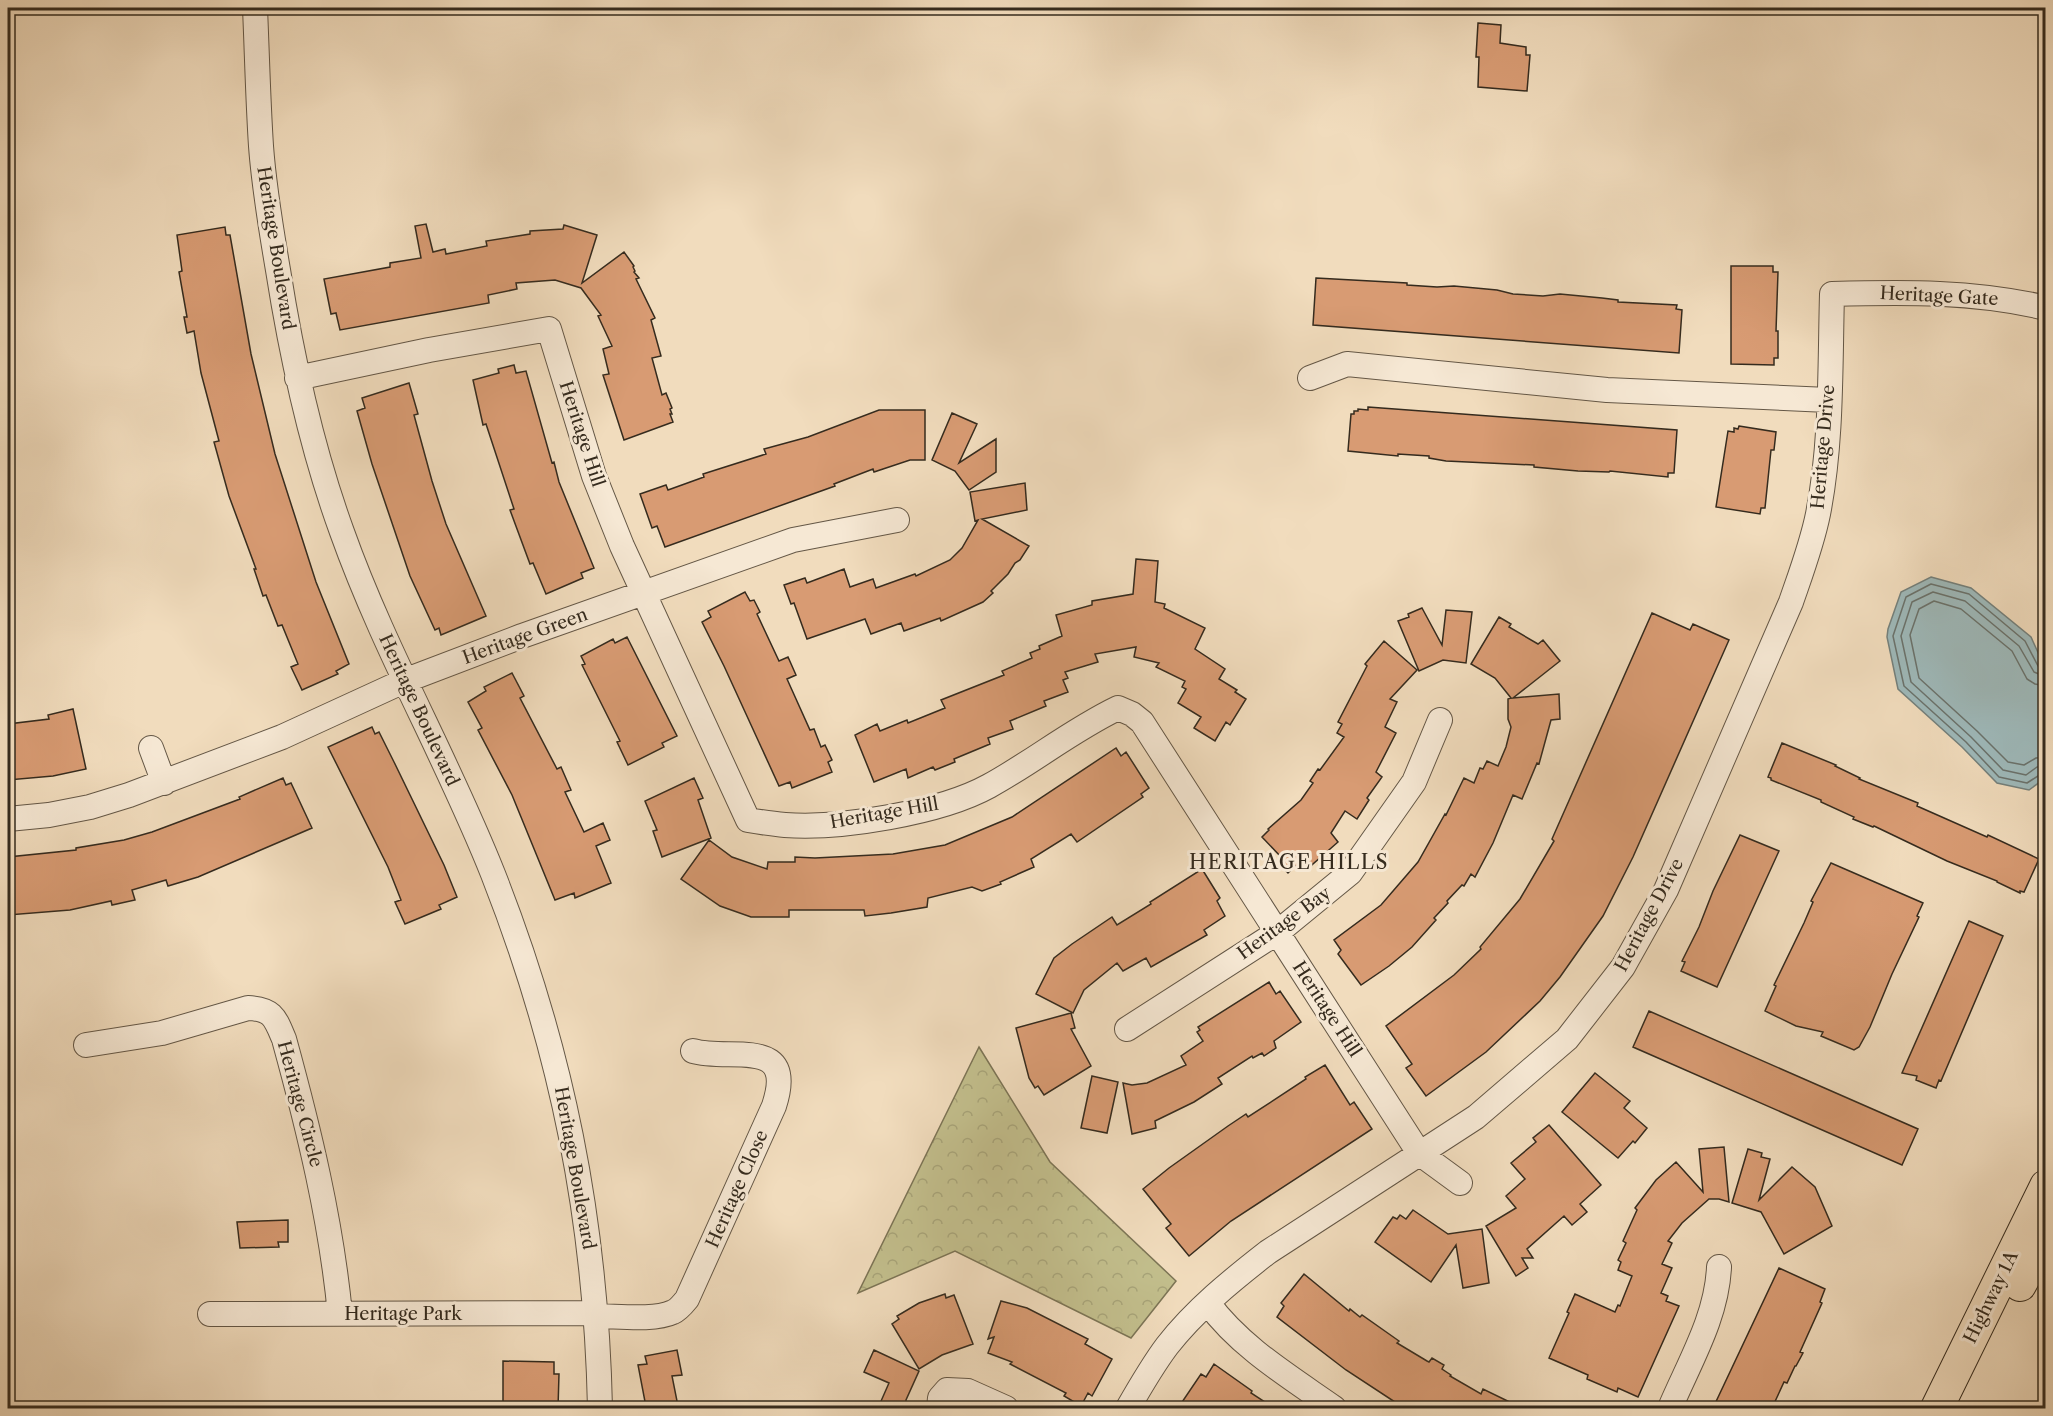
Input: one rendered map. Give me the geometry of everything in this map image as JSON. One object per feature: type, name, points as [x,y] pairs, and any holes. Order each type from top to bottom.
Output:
[{"type":"main road","name":"Highway 1A","points":[[1937,1408],[2046,1186]]},
{"type":"main road","name":"Highway 1A","points":[[1956,1408],[2046,1237]]},
{"type":"street","name":"Heritage Boulevard","points":[[255,8],[261,148],[267,200],[297,378],[341,531],[372,609],[492,872],[537,998],[558,1074],[583,1200],[596,1315],[600,1408]]},
{"type":"street","name":"Heritage Gate","points":[[1832,294],[1944,293],[1997,298],[2046,308]]},
{"type":"street","name":"Heritage Drive","points":[[1128,1408],[1167,1346],[1208,1303],[1268,1252],[1476,1117],[1567,1039],[1623,968],[1666,890],[1777,634],[1808,554],[1818,514],[1824,473],[1832,294]]},
{"type":"street","name":"Heritage Hill","points":[[297,378],[429,350],[549,329],[594,476],[642,593],[748,820],[786,825],[848,823],[936,807],[987,787],[1097,718],[1118,708],[1132,714],[1142,722],[1419,1154],[1460,1183]]},
{"type":"street","points":[[1310,378],[1347,364],[1607,390],[1828,400]]},
{"type":"street","name":"Heritage Green","points":[[8,819],[49,815],[90,807],[164,783],[282,737],[404,681],[642,593],[793,540],[897,520]]},
{"type":"street","name":"Heritage Bay","points":[[1127,1029],[1278,932],[1350,873],[1414,782],[1440,720]]},
{"type":"street","points":[[151,748],[164,783]]},
{"type":"street","name":"Heritage Circle","points":[[86,1045],[162,1033],[248,1008],[271,1013],[284,1039],[321,1184],[334,1260],[340,1314]]},
{"type":"street","name":"Heritage Close","points":[[596,1315],[650,1317],[674,1312],[687,1299],[774,1106],[779,1083],[776,1070],[771,1062],[755,1055],[703,1054],[693,1051]]},
{"type":"street","points":[[1670,1408],[1714,1306],[1719,1267]]},
{"type":"street","points":[[1208,1303],[1223,1323],[1257,1352],[1334,1408]]},
{"type":"street","name":"Heritage Park","points":[[210,1314],[596,1315]]},
{"type":"street","points":[[939,1408],[940,1398],[947,1390],[968,1391],[1006,1408]]},
{"type":"green space","points":[[979,1047],[1050,1162],[1176,1281],[1131,1338],[955,1251],[858,1293]]},
{"type":"water","points":[[1931,577],[1971,588],[2031,637],[2045,668],[2045,774],[2044,779],[2029,790],[1997,783],[1962,747],[1898,689],[1887,637],[1888,629],[1901,592]]},
{"type":"building","points":[[1478,23],[1501,25],[1500,43],[1526,47],[1526,55],[1530,55],[1527,91],[1478,87],[1479,57],[1476,57]]},
{"type":"building","points":[[426,224],[433,252],[445,249],[446,254],[487,246],[486,241],[530,234],[530,231],[563,229],[564,225],[597,235],[582,283],[624,252],[634,266],[634,272],[639,278],[636,279],[655,318],[651,320],[661,356],[652,358],[662,395],[666,393],[672,408],[670,409],[672,414],[670,414],[673,422],[624,440],[603,375],[609,374],[603,349],[612,346],[598,316],[601,315],[581,288],[555,280],[516,283],[517,289],[488,295],[489,303],[340,330],[336,313],[331,314],[324,279],[390,267],[390,263],[421,258],[415,226]]},
{"type":"building","points":[[225,227],[226,235],[230,235],[251,354],[275,454],[316,582],[349,664],[336,671],[338,674],[302,690],[291,667],[298,664],[282,625],[278,626],[266,595],[263,596],[254,569],[256,569],[229,496],[214,442],[219,441],[201,373],[194,331],[187,333],[184,317],[187,317],[179,272],[182,271],[177,235]]},
{"type":"building","points":[[1731,266],[1773,266],[1773,272],[1778,272],[1776,331],[1778,331],[1778,358],[1774,358],[1774,365],[1731,364]]},
{"type":"building","points":[[1316,278],[1437,287],[1454,286],[1497,290],[1513,294],[1543,296],[1560,294],[1618,300],[1618,302],[1677,305],[1676,309],[1682,310],[1679,353],[1313,325]]},
{"type":"building","points":[[514,365],[516,373],[526,371],[552,463],[554,462],[559,482],[594,568],[581,573],[583,578],[546,594],[533,563],[530,564],[510,510],[514,509],[486,424],[483,425],[473,380],[499,373],[498,369]]},
{"type":"building","points":[[409,383],[418,414],[414,415],[446,524],[486,616],[441,635],[439,628],[435,630],[410,576],[372,464],[357,411],[365,408],[362,398]]},
{"type":"building","points":[[1368,407],[1677,430],[1674,473],[1668,473],[1668,477],[1610,471],[1578,471],[1534,467],[1534,465],[1446,461],[1429,458],[1429,456],[1398,454],[1398,456],[1348,451],[1351,414],[1358,409],[1368,410]]},
{"type":"building","points":[[879,410],[925,410],[925,460],[910,460],[874,472],[873,469],[834,484],[835,486],[665,547],[657,526],[652,528],[640,494],[666,485],[668,490],[704,477],[703,474],[766,454],[764,449],[808,437]]},
{"type":"building","points":[[952,413],[977,424],[959,463],[996,439],[996,472],[969,490],[955,471],[932,460]]},
{"type":"building","points":[[1739,426],[1776,432],[1774,450],[1771,450],[1765,508],[1761,508],[1760,514],[1716,507],[1728,431],[1734,432],[1734,428],[1738,429]]},
{"type":"building","points":[[1025,483],[1027,510],[982,519],[1029,546],[1020,560],[991,591],[993,593],[983,602],[941,621],[940,618],[904,631],[901,623],[871,634],[865,619],[807,639],[794,603],[791,604],[784,585],[805,578],[807,583],[844,569],[850,587],[873,579],[876,588],[915,574],[916,576],[950,560],[962,548],[978,520],[975,521],[970,492]]},
{"type":"building","points":[[1136,559],[1158,561],[1155,602],[1165,604],[1164,608],[1205,628],[1195,649],[1225,669],[1219,679],[1237,690],[1235,692],[1246,699],[1230,725],[1226,722],[1215,741],[1194,728],[1201,717],[1178,703],[1186,689],[1182,687],[1185,681],[1156,667],[1159,663],[1134,657],[1136,647],[1095,654],[1098,662],[1065,672],[1068,678],[1063,680],[1068,692],[1044,701],[1046,706],[1010,721],[1013,729],[988,738],[990,744],[954,759],[955,762],[935,770],[933,767],[908,778],[906,769],[874,782],[855,735],[877,724],[880,731],[945,708],[941,700],[1004,675],[1002,671],[1032,658],[1030,653],[1040,649],[1039,646],[1062,636],[1056,615],[1092,605],[1092,601],[1133,594]]},
{"type":"building","points":[[745,592],[750,601],[754,600],[760,612],[757,614],[779,661],[788,657],[796,675],[787,679],[810,730],[814,729],[821,747],[825,745],[832,760],[828,762],[832,772],[792,788],[790,782],[779,786],[702,622],[711,617],[708,611]]},
{"type":"building","points":[[1422,608],[1442,645],[1446,610],[1472,612],[1466,663],[1443,660],[1419,671],[1398,621]]},
{"type":"building","points":[[1652,613],[1690,630],[1693,624],[1729,640],[1633,857],[1603,916],[1540,1001],[1486,1052],[1426,1096],[1406,1068],[1412,1064],[1386,1026],[1454,975],[1481,949],[1480,947],[1520,899],[1554,841],[1552,839]]},
{"type":"building","points":[[1499,617],[1511,624],[1509,627],[1538,644],[1543,640],[1560,661],[1513,698],[1559,694],[1560,719],[1551,720],[1539,764],[1537,763],[1522,799],[1513,795],[1493,843],[1475,877],[1471,874],[1464,886],[1462,885],[1447,901],[1448,903],[1434,918],[1436,920],[1412,947],[1361,985],[1338,954],[1341,950],[1334,940],[1381,905],[1418,862],[1446,815],[1464,778],[1474,783],[1480,768],[1483,769],[1487,761],[1498,766],[1506,747],[1511,727],[1508,719],[1508,699],[1511,698],[1495,678],[1471,664]]},
{"type":"building","points":[[627,637],[677,736],[662,743],[664,747],[628,765],[617,742],[620,741],[582,665],[585,664],[581,656],[613,639],[615,643]]},
{"type":"building","points":[[1384,641],[1417,670],[1390,699],[1397,702],[1385,727],[1396,733],[1376,772],[1382,777],[1367,798],[1369,800],[1357,819],[1345,811],[1331,833],[1338,842],[1306,870],[1304,867],[1300,871],[1295,866],[1288,873],[1277,861],[1281,857],[1262,837],[1301,800],[1313,783],[1310,781],[1318,769],[1320,770],[1344,737],[1337,733],[1342,724],[1338,722],[1367,666],[1365,664]]},
{"type":"building","points":[[512,673],[524,696],[520,698],[557,769],[561,767],[571,790],[565,792],[584,832],[603,823],[610,840],[596,846],[611,883],[575,898],[574,893],[555,900],[512,795],[478,730],[482,728],[468,702],[486,691],[484,687]]},
{"type":"building","points":[[73,709],[86,769],[53,776],[8,780],[8,724],[49,719],[48,715]]},
{"type":"building","points":[[372,727],[375,734],[379,732],[394,762],[457,897],[439,905],[441,909],[405,924],[395,902],[401,900],[388,867],[328,747]]},
{"type":"building","points":[[1782,743],[1836,765],[1859,779],[1918,803],[1917,806],[2039,859],[2024,892],[2020,891],[2020,893],[1947,861],[1874,826],[1853,819],[1854,817],[1821,800],[1771,780],[1768,777]]},
{"type":"building","points":[[1116,748],[1121,756],[1126,752],[1149,788],[1141,794],[1143,797],[1077,842],[1071,834],[1031,859],[1034,867],[982,891],[972,887],[928,898],[927,907],[865,916],[864,910],[789,910],[789,917],[751,917],[720,906],[681,879],[709,840],[732,857],[767,869],[768,862],[795,862],[795,857],[893,854],[945,845],[1012,817]]},
{"type":"building","points":[[283,778],[286,785],[291,783],[312,828],[198,877],[168,886],[166,880],[132,890],[135,900],[112,905],[111,901],[70,910],[8,915],[8,857],[76,850],[76,848],[124,840],[152,832],[240,799],[239,797]]},
{"type":"building","points":[[694,778],[703,798],[698,800],[711,838],[662,857],[653,831],[657,830],[645,801]]},
{"type":"building","points":[[1740,835],[1779,851],[1717,987],[1681,971],[1685,962],[1682,961]]},
{"type":"building","points":[[1831,863],[1923,903],[1917,916],[1919,917],[1870,1027],[1859,1047],[1854,1050],[1821,1036],[1823,1032],[1796,1026],[1765,1011],[1776,986],[1774,985],[1813,902],[1811,901]]},
{"type":"building","points":[[1202,869],[1220,898],[1217,901],[1225,916],[1204,930],[1207,935],[1151,967],[1146,958],[1123,971],[1117,963],[1084,990],[1073,1013],[1036,994],[1054,958],[1072,944],[1112,917],[1117,925]]},
{"type":"building","points":[[1969,921],[2003,936],[1936,1088],[1916,1080],[1917,1076],[1902,1073]]},
{"type":"building","points":[[1269,982],[1276,994],[1280,991],[1301,1022],[1274,1041],[1276,1048],[1264,1056],[1262,1053],[1253,1058],[1252,1056],[1218,1078],[1222,1084],[1194,1102],[1155,1121],[1156,1128],[1132,1134],[1123,1083],[1132,1085],[1147,1083],[1186,1065],[1181,1056],[1203,1041],[1197,1032],[1200,1030],[1198,1027]]},
{"type":"building","points":[[1649,1011],[1918,1129],[1902,1165],[1633,1047]]},
{"type":"building","points":[[1071,1013],[1075,1028],[1071,1029],[1091,1066],[1044,1095],[1038,1086],[1035,1088],[1029,1078],[1016,1028]]},
{"type":"building","points":[[1325,1065],[1350,1105],[1354,1102],[1372,1129],[1231,1221],[1189,1256],[1166,1228],[1171,1224],[1143,1189],[1228,1126],[1246,1114],[1248,1117]]},
{"type":"building","points":[[1595,1073],[1630,1101],[1624,1108],[1647,1128],[1618,1158],[1562,1112]]},
{"type":"building","points":[[1092,1076],[1118,1082],[1107,1133],[1081,1128]]},
{"type":"building","points":[[1549,1125],[1601,1185],[1580,1204],[1587,1212],[1572,1225],[1564,1216],[1527,1249],[1533,1258],[1522,1258],[1528,1268],[1516,1276],[1486,1226],[1516,1208],[1506,1196],[1525,1179],[1511,1163],[1536,1142],[1533,1138]]},
{"type":"building","points":[[1724,1147],[1729,1202],[1709,1199],[1682,1223],[1668,1241],[1672,1243],[1662,1264],[1672,1268],[1661,1293],[1668,1296],[1666,1301],[1679,1306],[1638,1397],[1618,1388],[1617,1392],[1587,1379],[1588,1375],[1549,1358],[1575,1294],[1615,1312],[1618,1305],[1620,1306],[1632,1276],[1618,1270],[1621,1262],[1618,1260],[1626,1243],[1623,1241],[1637,1210],[1635,1208],[1656,1180],[1676,1162],[1703,1192],[1699,1149]]},
{"type":"building","points":[[1748,1149],[1762,1153],[1761,1157],[1770,1159],[1759,1200],[1792,1167],[1815,1187],[1832,1226],[1784,1254],[1761,1212],[1732,1203]]},
{"type":"building","points":[[1413,1210],[1448,1234],[1482,1229],[1489,1283],[1463,1288],[1456,1245],[1431,1282],[1375,1242],[1393,1217],[1397,1219],[1400,1215],[1406,1219]]},
{"type":"building","points":[[288,1220],[288,1242],[278,1242],[279,1247],[240,1248],[237,1222]]},
{"type":"building","points":[[1779,1268],[1825,1289],[1820,1302],[1822,1303],[1800,1352],[1803,1353],[1787,1383],[1784,1382],[1772,1408],[1713,1408]]},
{"type":"building","points":[[1304,1274],[1349,1311],[1350,1309],[1360,1317],[1362,1315],[1399,1341],[1397,1343],[1429,1362],[1432,1358],[1444,1365],[1442,1369],[1450,1376],[1481,1394],[1483,1389],[1522,1408],[1440,1408],[1427,1402],[1423,1408],[1401,1406],[1346,1370],[1277,1317],[1284,1306],[1281,1303]]},
{"type":"building","points":[[945,1294],[946,1298],[954,1295],[973,1344],[942,1355],[919,1369],[892,1324],[899,1319],[897,1316],[919,1303]]},
{"type":"building","points":[[1001,1301],[1027,1308],[1088,1339],[1085,1344],[1112,1359],[1092,1396],[1088,1393],[1081,1406],[1064,1396],[1066,1393],[1010,1364],[1012,1362],[988,1353],[994,1337],[988,1339]]},
{"type":"building","points":[[677,1350],[682,1375],[672,1376],[678,1406],[646,1407],[638,1365],[647,1364],[645,1356]]},
{"type":"building","points":[[874,1350],[919,1371],[906,1400],[906,1408],[878,1408],[889,1383],[864,1372]]},
{"type":"building","points":[[503,1361],[554,1362],[554,1374],[559,1374],[558,1408],[503,1408]]},
{"type":"building","points":[[1214,1364],[1274,1408],[1178,1408],[1201,1374],[1206,1377]]},
{"type":"district","name":"HERITAGE HILLS","points":[[1289,862]]}]
